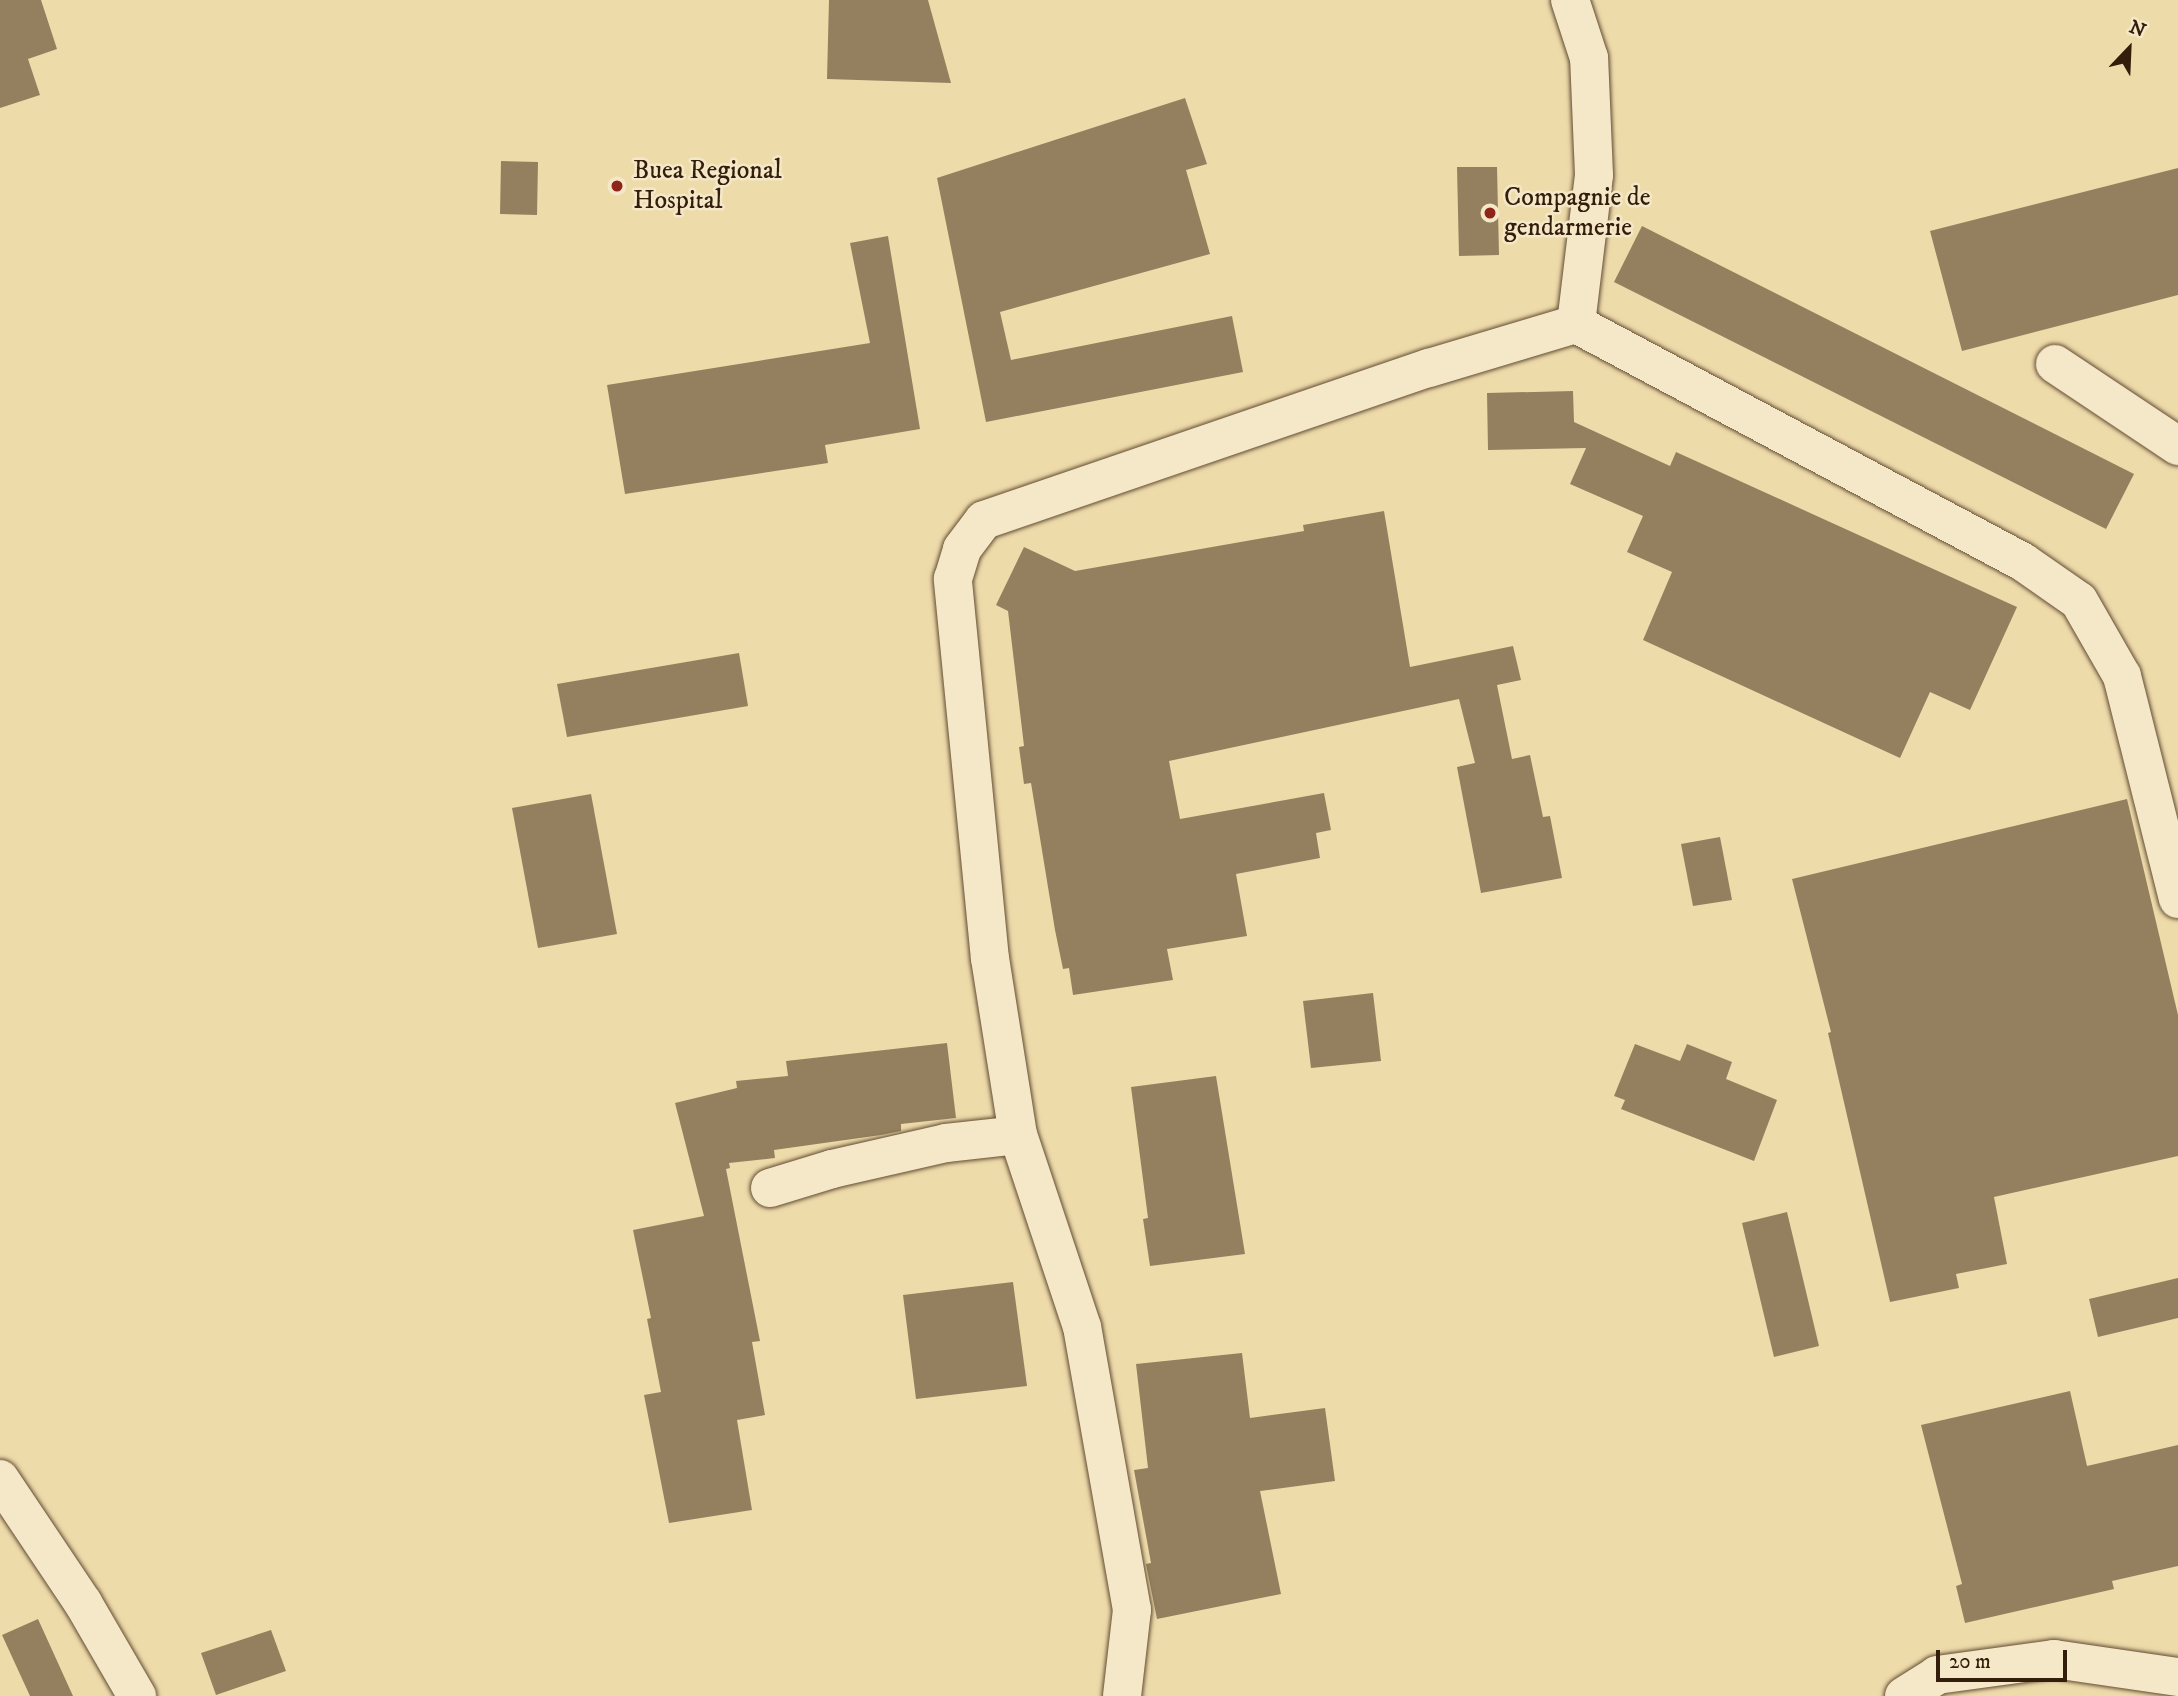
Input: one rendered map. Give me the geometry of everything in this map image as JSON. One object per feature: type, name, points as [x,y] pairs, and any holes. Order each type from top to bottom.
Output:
[{"type":"street","points":[[1570,0],[1589,58],[1594,175],[1576,324]]},
{"type":"street","points":[[1122,1696],[1132,1610],[1082,1327],[1018,1135],[990,959],[953,579],[962,549],[984,520],[1429,368],[1576,324],[2023,562],[2079,601],[2122,676],[2178,899]]},
{"type":"street","points":[[2055,364],[2178,446]]},
{"type":"street","points":[[770,1188],[832,1169],[946,1143],[1018,1135]]},
{"type":"street","points":[[0,1479],[83,1603],[137,1696]]},
{"type":"street","points":[[1904,1696],[1937,1675],[2054,1659],[2178,1677]]},
{"type":"building","points":[[0,0],[41,0],[57,49],[28,59],[40,95],[0,108]]},
{"type":"building","points":[[829,0],[928,0],[951,83],[827,79]]},
{"type":"building","points":[[1185,98],[1207,164],[1186,170],[1210,254],[1000,312],[1011,360],[1232,316],[1243,372],[986,422],[937,178]]},
{"type":"building","points":[[501,161],[538,162],[537,215],[500,214]]},
{"type":"building","points":[[1457,167],[1497,167],[1499,255],[1459,256]]},
{"type":"building","points":[[2178,168],[2178,295],[1962,351],[1930,231]]},
{"type":"building","points":[[1642,226],[2134,474],[2106,529],[1614,282]]},
{"type":"building","points":[[888,236],[920,429],[825,445],[828,463],[625,494],[607,385],[870,343],[850,243]]},
{"type":"building","points":[[1573,391],[1574,422],[1670,466],[1676,452],[2017,607],[1970,710],[1930,692],[1900,758],[1643,640],[1672,572],[1627,552],[1643,516],[1570,484],[1586,448],[1488,450],[1487,393]]},
{"type":"building","points":[[1384,511],[1410,667],[1513,646],[1521,680],[1497,685],[1512,759],[1530,755],[1543,817],[1550,816],[1562,878],[1481,893],[1457,767],[1475,763],[1459,699],[1169,761],[1180,819],[1324,793],[1331,830],[1316,833],[1320,858],[1236,874],[1247,936],[1167,949],[1173,980],[1073,995],[1069,968],[1063,969],[1055,930],[1031,783],[1024,784],[1019,747],[1024,746],[1008,611],[996,605],[1024,547],[1075,571],[1304,531],[1303,525]]},
{"type":"building","points":[[739,653],[748,706],[567,737],[557,684]]},
{"type":"building","points":[[591,794],[617,934],[538,948],[512,808]]},
{"type":"building","points":[[2127,799],[2178,1015],[2178,1156],[1994,1197],[2007,1264],[1956,1274],[1959,1288],[1890,1302],[1828,1033],[1831,1032],[1792,879]]},
{"type":"building","points":[[1720,837],[1732,900],[1693,906],[1681,844]]},
{"type":"building","points":[[1373,993],[1381,1061],[1311,1068],[1303,1001]]},
{"type":"building","points":[[947,1043],[956,1118],[901,1124],[901,1131],[774,1150],[775,1158],[729,1163],[730,1168],[726,1169],[760,1341],[752,1342],[765,1415],[737,1420],[752,1510],[669,1523],[644,1395],[661,1392],[647,1319],[651,1318],[633,1230],[704,1216],[675,1103],[737,1088],[736,1081],[788,1076],[786,1061]]},
{"type":"building","points":[[1635,1044],[1680,1061],[1687,1044],[1732,1062],[1726,1079],[1777,1100],[1754,1161],[1621,1109],[1625,1100],[1614,1096]]},
{"type":"building","points":[[1216,1076],[1245,1254],[1150,1266],[1143,1219],[1148,1218],[1131,1087]]},
{"type":"building","points":[[1787,1212],[1819,1346],[1774,1357],[1742,1223]]},
{"type":"building","points":[[2178,1278],[2178,1318],[2098,1337],[2089,1299]]},
{"type":"building","points":[[1013,1282],[1027,1386],[916,1399],[903,1295]]},
{"type":"building","points":[[1242,1353],[1250,1418],[1325,1408],[1335,1481],[1260,1491],[1281,1594],[1157,1619],[1146,1564],[1151,1563],[1134,1470],[1148,1468],[1136,1364]]},
{"type":"building","points":[[2070,1391],[2087,1466],[2178,1445],[2178,1566],[2112,1581],[2114,1589],[1965,1623],[1956,1586],[1962,1584],[1921,1425]]},
{"type":"building","points":[[38,1619],[73,1696],[30,1696],[2,1635]]},
{"type":"building","points":[[271,1630],[286,1671],[216,1695],[201,1653]]},
{"type":"place","name":"Buea Regional Hospital","points":[[617,186]]},
{"type":"place","name":"Compagnie de gendarmerie","points":[[1490,213]]}]
